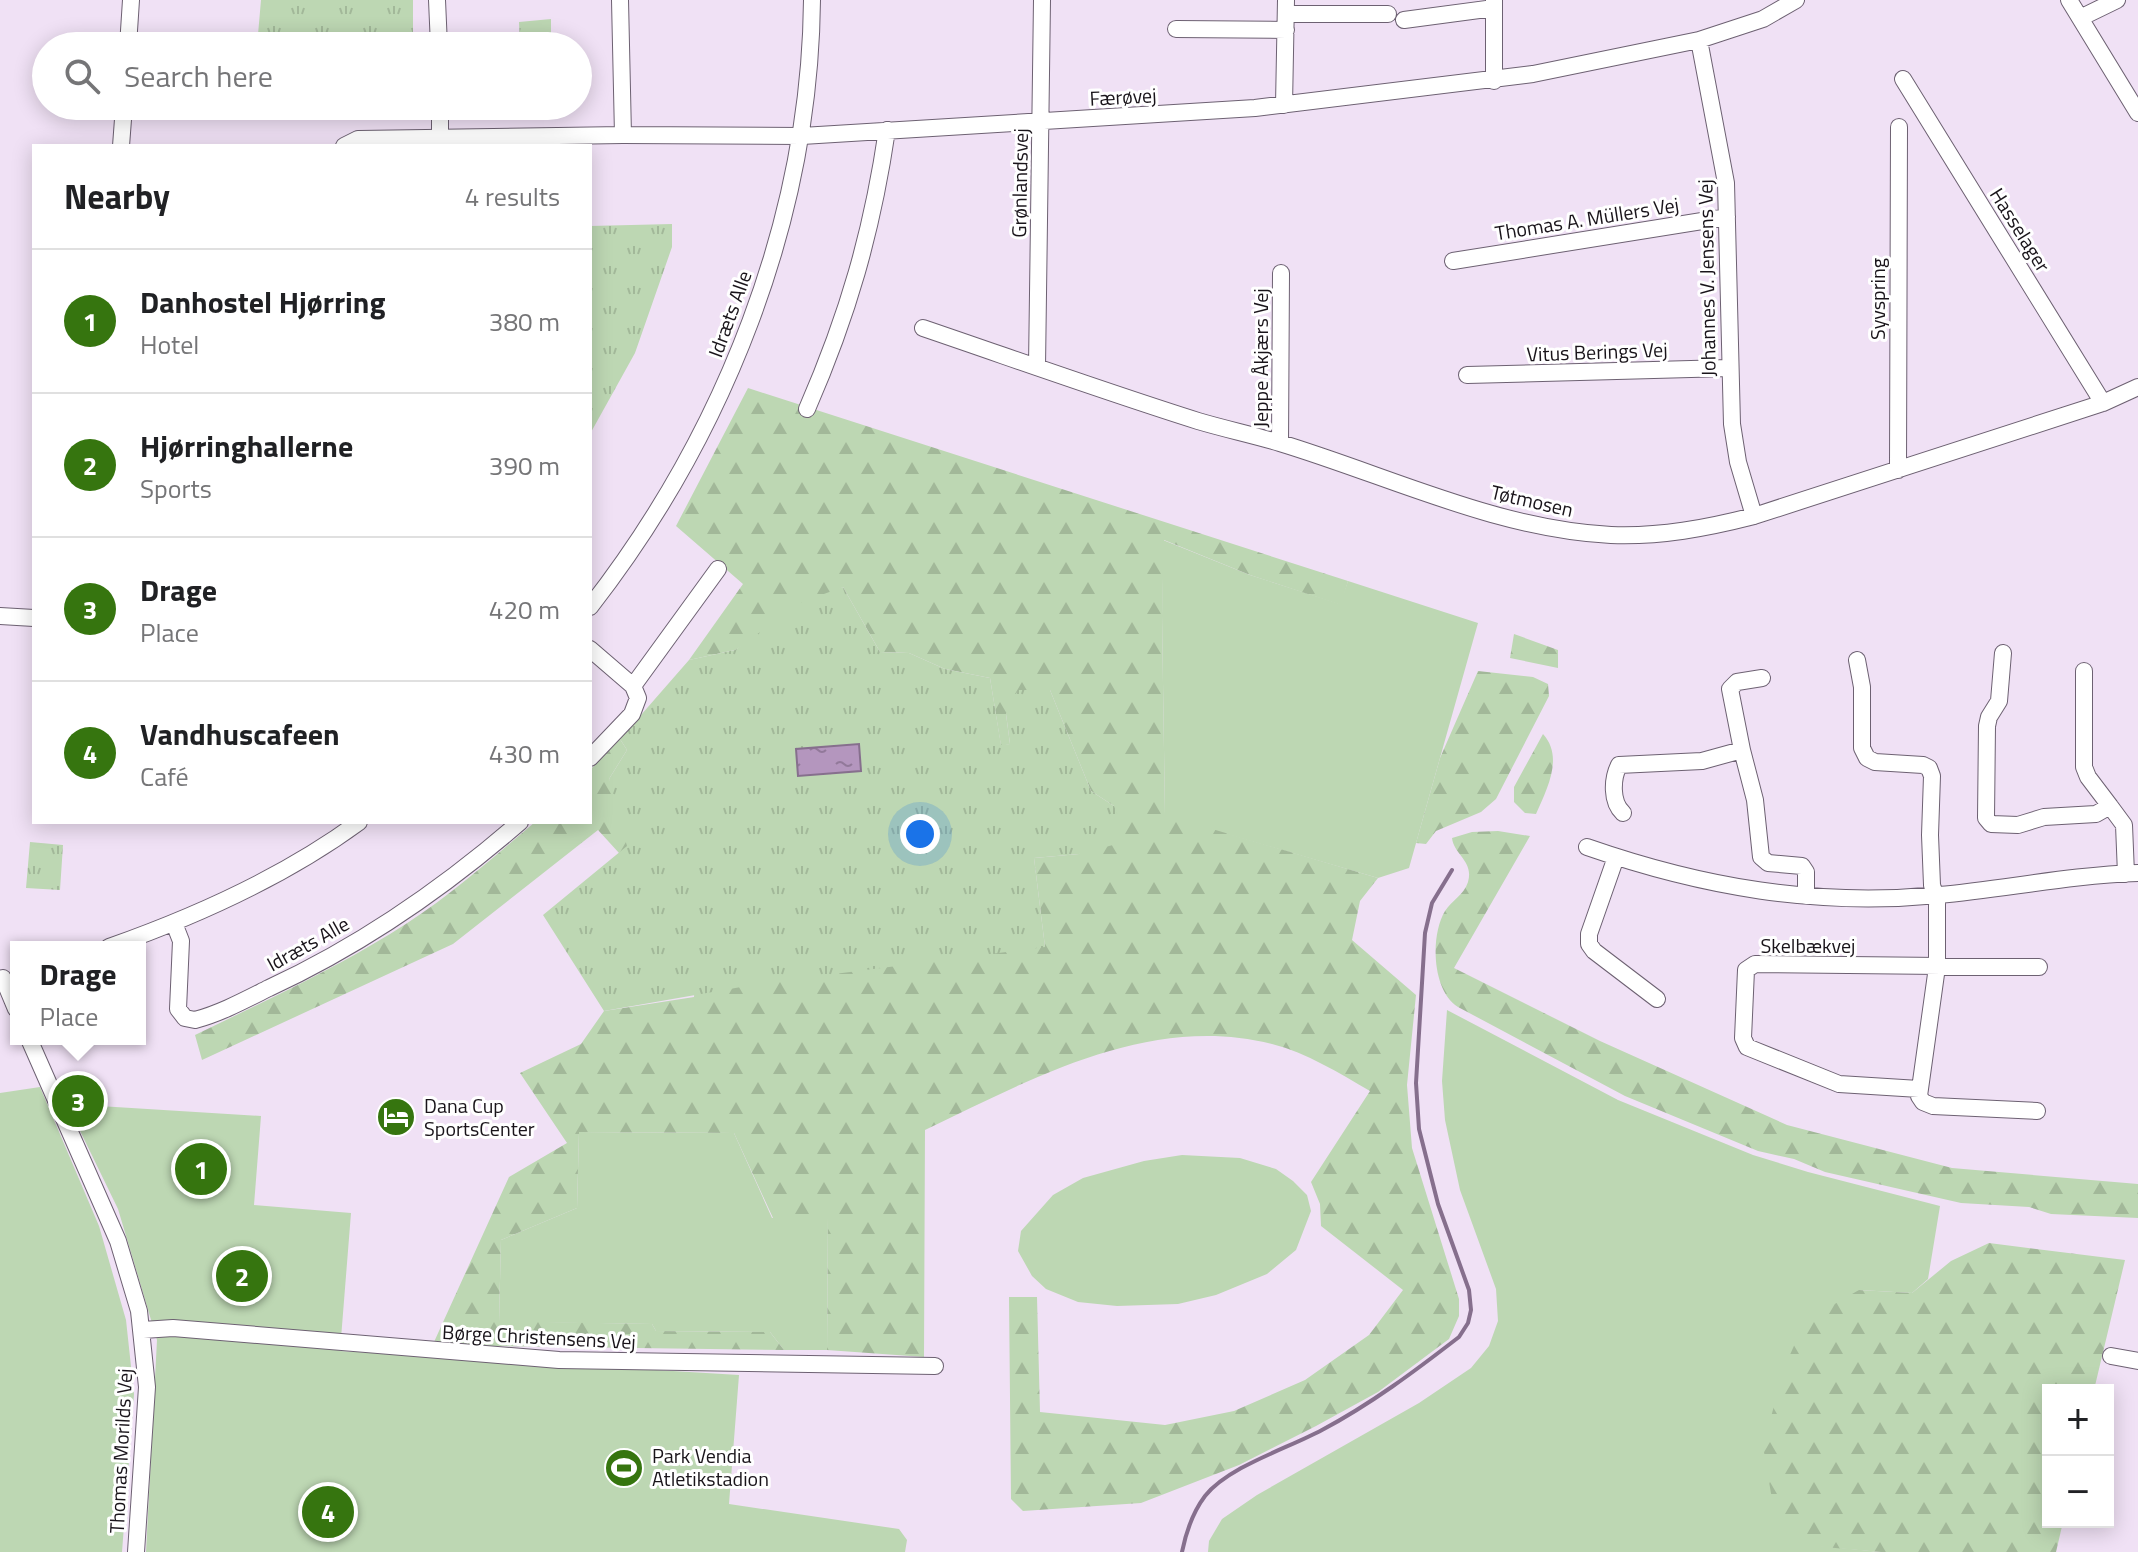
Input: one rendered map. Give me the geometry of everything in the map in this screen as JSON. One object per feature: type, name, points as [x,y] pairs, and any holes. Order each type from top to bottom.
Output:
[{"type":"street","points":[[129,32],[131,0]]},
{"type":"street","points":[[437,0],[438,32]]},
{"type":"street","points":[[620,0],[623,135]]},
{"type":"street","name":"Idræts Alle","points":[[592,604],[659,510],[696,445],[731,371],[760,294],[802,136],[812,0]]},
{"type":"street","name":"Grønlandsvej","points":[[1037,367],[1042,0]]},
{"type":"street","name":"Færøvej","points":[[348,144],[358,139],[440,142],[623,135],[802,136],[1284,105],[1494,81],[1699,40],[1763,19],[1796,0]]},
{"type":"street","points":[[2069,0],[2138,113]]},
{"type":"street","points":[[2080,18],[2117,0]]},
{"type":"street","points":[[1404,20],[1494,4],[1494,81]]},
{"type":"street","points":[[1176,29],[1286,15],[1388,14]]},
{"type":"street","points":[[1284,105],[1286,15]]},
{"type":"street","name":"Johannes V. Jensens Vej","points":[[1699,40],[1726,183],[1728,368],[1732,424],[1738,462],[1754,516]]},
{"type":"street","name":"Hasselager","points":[[1903,79],[2103,403]]},
{"type":"street","points":[[121,144],[123,120]]},
{"type":"street","points":[[440,120],[440,142]]},
{"type":"street","name":"Syvspring","points":[[1898,470],[1899,127]]},
{"type":"street","points":[[807,409],[850,301],[866,244],[887,130]]},
{"type":"street","name":"Thomas A. Müllers Vej","points":[[1453,261],[1727,217]]},
{"type":"street","name":"Jeppe Åkjærs Vej","points":[[1280,443],[1281,273]]},
{"type":"street","name":"Tøtmosen","points":[[923,328],[1199,421],[1280,443],[1519,522],[1566,531],[1613,535],[1661,534],[1754,516],[2103,403],[2138,387]]},
{"type":"street","name":"Vitus Berings Vej","points":[[1467,375],[1728,368]]},
{"type":"street","points":[[633,686],[718,569]]},
{"type":"street","points":[[0,616],[32,618]]},
{"type":"street","points":[[592,651],[633,686],[638,698],[637,706],[592,756]]},
{"type":"street","points":[[2003,653],[2001,693],[1987,726],[1985,814],[1988,822],[2018,825],[2044,817],[2091,815],[2110,806]]},
{"type":"street","points":[[1857,660],[1862,687],[1862,748],[1867,758],[1875,762],[1923,765],[1932,772],[1930,835],[1932,885],[1936,895],[1937,967],[1919,1089]]},
{"type":"street","points":[[1587,847],[1700,881],[1751,891],[1806,896],[1864,898],[1936,895],[2132,874],[2124,825],[2084,767],[2084,671]]},
{"type":"street","points":[[1762,678],[1737,682],[1730,689],[1755,800],[1761,857],[1768,863],[1802,866],[1806,872],[1806,896]]},
{"type":"street","points":[[1623,813],[1614,802],[1615,773],[1619,765],[1702,761],[1742,750]]},
{"type":"street","points":[[125,941],[174,923],[255,886],[356,824]]},
{"type":"street","name":"Idræts Alle","points":[[174,923],[182,945],[178,1009],[185,1018],[195,1020],[294,976],[348,946],[479,858],[518,824]]},
{"type":"street","points":[[1616,857],[1589,934],[1589,944],[1657,999]]},
{"type":"street","name":"Skelbækvej","points":[[2037,1111],[1933,1106],[1923,1102],[1919,1089],[1839,1084],[1747,1047],[1743,1038],[1745,974],[1748,967],[1755,964],[2039,967]]},
{"type":"street","name":"Thomas Morilds Vej","points":[[32,1045],[118,1241],[133,1285],[143,1330],[147,1387],[136,1552]]},
{"type":"street","name":"Børge Christensens Vej","points":[[143,1330],[173,1328],[559,1360],[935,1366]]},
{"type":"street","points":[[2111,1356],[2138,1361]]},
{"type":"green space","points":[[261,0],[413,0],[413,32],[258,32]]},
{"type":"green space","points":[[551,19],[551,32],[519,32],[519,22]]},
{"type":"green space","points":[[672,224],[672,247],[635,353],[592,430],[592,226]]},
{"type":"green space","points":[[748,388],[1348,581],[1341,605],[1250,575],[1164,540],[1165,815],[1378,878],[1360,901],[1352,940],[1416,995],[1407,1085],[1412,1148],[1459,1299],[1459,1316],[1449,1339],[1378,1392],[1239,1465],[1141,1503],[1023,1511],[1011,1499],[1009,1297],[1037,1297],[1040,1412],[1165,1425],[1234,1411],[1305,1380],[1369,1335],[1403,1290],[1321,1226],[1320,1204],[1311,1182],[1370,1091],[1298,1053],[1272,1044],[1226,1037],[1181,1037],[1136,1044],[1092,1056],[1049,1072],[925,1130],[924,1357],[827,1350],[828,1218],[773,1218],[734,1133],[579,1132],[577,1208],[501,1240],[499,1321],[652,1324],[656,1331],[770,1332],[784,1350],[486,1346],[434,1342],[509,1177],[567,1143],[520,1073],[581,1044],[604,1011],[694,997],[697,939],[1045,947],[1034,858],[1079,854],[1114,806],[1091,791],[1050,690],[1006,714],[1010,744],[1001,746],[990,678],[945,669],[909,653],[880,652],[843,587],[735,650],[689,660],[743,584],[676,526]]},
{"type":"green space","points":[[1163,540],[1250,575],[1340,604],[1348,581],[1478,623],[1409,868],[1378,878],[1165,816]]},
{"type":"green space","points":[[843,587],[880,652],[909,653],[945,669],[990,678],[1001,745],[1010,744],[1006,714],[1018,690],[1050,690],[1091,791],[1114,806],[1128,841],[1079,854],[1034,858],[1045,947],[764,983],[604,1011],[543,915],[627,846],[609,779],[627,750],[620,739],[689,660],[735,650],[802,602]]},
{"type":"green space","points":[[1514,634],[1558,650],[1558,668],[1510,658]]},
{"type":"green space","points":[[1478,671],[1533,677],[1548,684],[1549,696],[1496,799],[1481,812],[1436,831],[1426,844],[1416,843],[1440,758]]},
{"type":"green space","points":[[1543,734],[1552,753],[1552,773],[1536,814],[1525,813],[1514,802],[1514,787]]},
{"type":"green space","points":[[620,739],[627,750],[609,779],[665,879],[619,853],[598,830],[453,944],[202,1060],[195,1035],[318,974],[390,934],[447,895],[533,824],[592,824],[592,768]]},
{"type":"green space","points":[[1498,831],[1530,836],[1454,968],[1600,1041],[1787,1125],[1952,1168],[2138,1184],[2138,1218],[2051,1214],[2029,1207],[1961,1203],[1825,1172],[1794,1159],[1758,1151],[1625,1096],[1458,1007],[1443,989],[1436,962],[1440,922],[1445,911],[1466,887],[1469,875],[1452,838],[1472,832]]},
{"type":"green space","points":[[30,842],[63,845],[60,890],[26,888]]},
{"type":"green space","points":[[1447,1010],[1618,1100],[1753,1155],[1940,1206],[1928,1279],[1912,1293],[1859,1290],[1801,1544],[1881,1552],[1208,1552],[1209,1541],[1222,1519],[1257,1495],[1419,1403],[1471,1368],[1489,1346],[1498,1321],[1496,1289],[1460,1190],[1445,1120],[1442,1081]]},
{"type":"green space","points":[[40,1087],[99,1226],[126,1320],[134,1394],[122,1552],[0,1552],[0,1093]]},
{"type":"green space","points":[[67,1104],[261,1116],[254,1205],[351,1213],[340,1351],[739,1375],[729,1504],[899,1529],[907,1540],[905,1552],[146,1552],[157,1340],[118,1209]]},
{"type":"green space","points":[[579,1132],[734,1133],[772,1218],[828,1217],[827,1350],[784,1350],[770,1332],[656,1331],[652,1324],[499,1322],[501,1240],[577,1208]]},
{"type":"green space","points":[[1182,1155],[1240,1158],[1276,1169],[1293,1181],[1307,1195],[1311,1211],[1296,1250],[1267,1274],[1216,1295],[1178,1304],[1117,1306],[1078,1302],[1046,1289],[1032,1276],[1018,1251],[1021,1231],[1053,1195],[1083,1178],[1144,1161]]},
{"type":"green space","points":[[1989,1243],[2125,1260],[2095,1384],[2042,1384],[2042,1528],[2062,1528],[2056,1552],[1881,1552],[1801,1545],[1776,1523],[1763,1446],[1785,1366],[1805,1321],[1859,1290],[1912,1293],[1951,1261]]},
{"type":"water","points":[[859,744],[861,771],[798,776],[796,749]]},
{"type":"waterway","points":[[1182,1552],[1197,1509],[1216,1485],[1244,1467],[1322,1430],[1375,1398],[1459,1337],[1468,1323],[1471,1310],[1469,1290],[1438,1204],[1419,1129],[1416,1083],[1425,933],[1432,903],[1452,870]]},
{"type":"place","name":"Drage","points":[[78,1101]]},
{"type":"place","name":"Dana Cup SportsCenter","points":[[396,1117]]},
{"type":"place","name":"Danhostel Hjørring","points":[[201,1169]]},
{"type":"place","name":"Hjørringhallerne","points":[[242,1276]]},
{"type":"place","name":"Park Vendia Atletikstadion","points":[[624,1468]]},
{"type":"place","name":"Vandhuscafeen","points":[[328,1512]]}]
